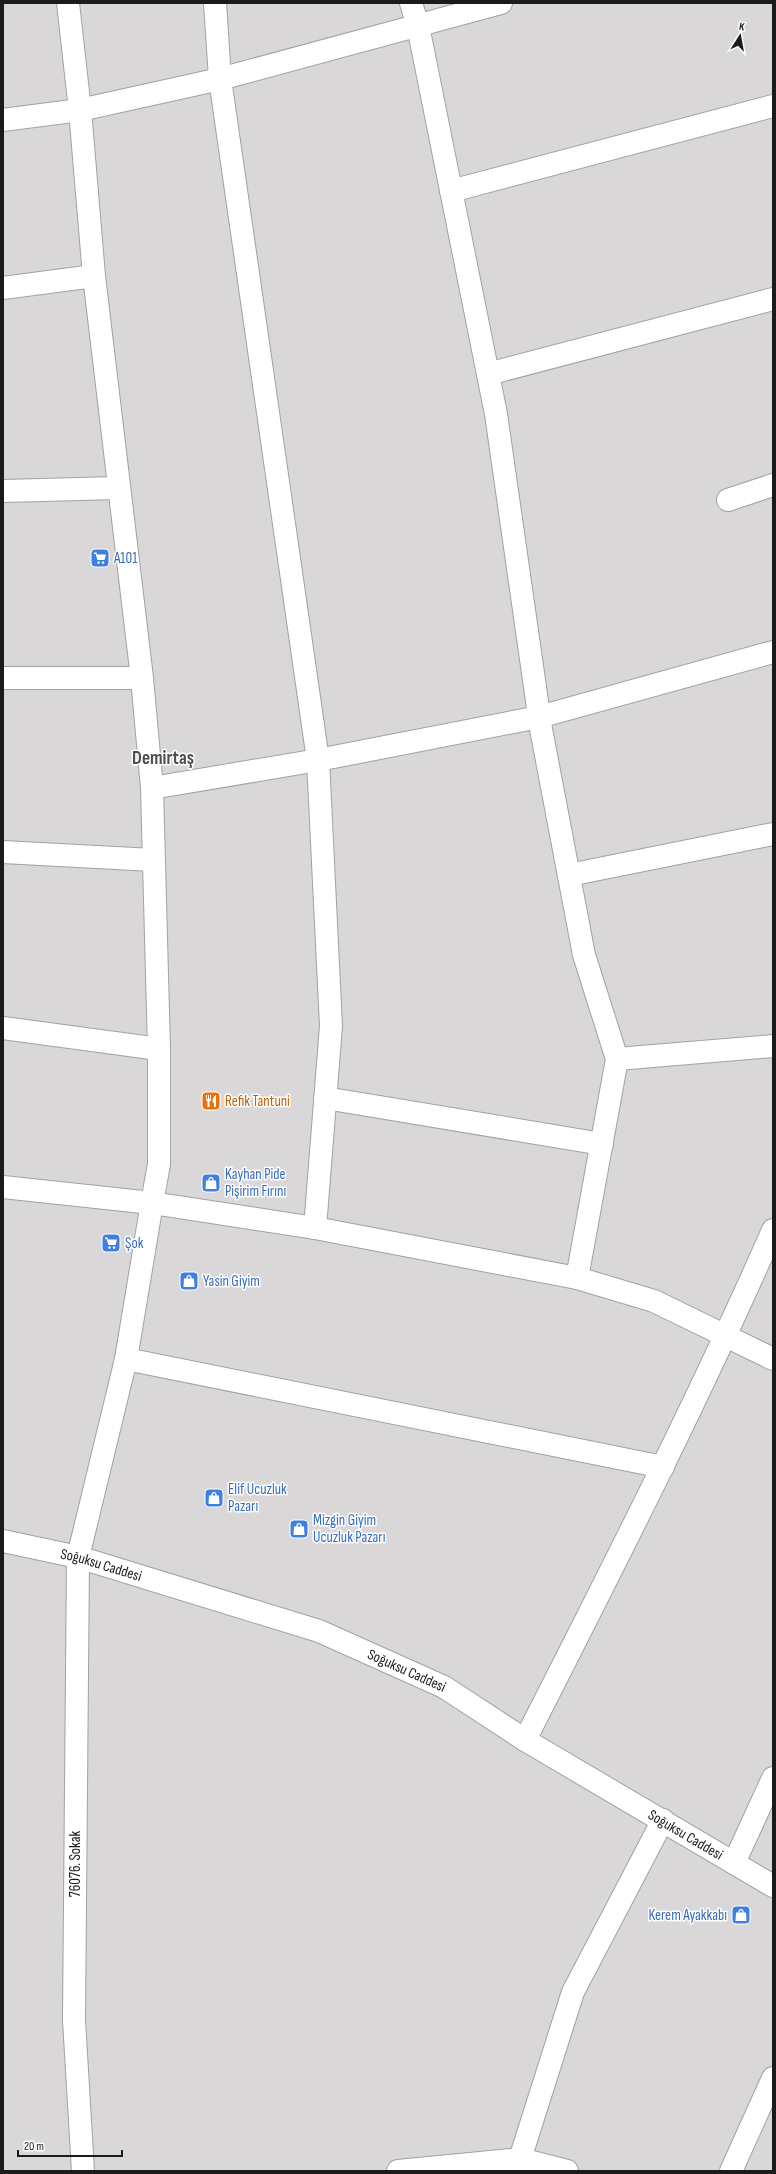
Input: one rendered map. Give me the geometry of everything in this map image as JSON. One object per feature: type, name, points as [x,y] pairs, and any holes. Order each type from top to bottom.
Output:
[{"type":"street","name":"76076. Sokak","points":[[68,3],[80,110],[94,276],[118,488],[142,678],[152,788],[159,1049],[159,1164],[126,1359],[78,1557],[74,2020],[83,2171]]},
{"type":"street","points":[[215,3],[220,79],[318,760],[331,1026],[315,1228]]},
{"type":"street","points":[[411,3],[418,26],[496,414],[539,717],[584,955],[617,1059],[577,1278]]},
{"type":"street","points":[[3,120],[80,110],[220,79],[501,3]]},
{"type":"street","points":[[451,191],[773,106]]},
{"type":"street","points":[[3,288],[94,276]]},
{"type":"street","points":[[488,374],[773,299]]},
{"type":"street","points":[[728,500],[773,485]]},
{"type":"street","points":[[3,492],[118,488]]},
{"type":"street","points":[[152,788],[318,760],[539,717],[773,652]]},
{"type":"street","points":[[3,678],[142,678]]},
{"type":"street","points":[[569,875],[773,834]]},
{"type":"street","points":[[3,852],[153,860]]},
{"type":"street","points":[[3,1028],[159,1049]]},
{"type":"street","points":[[617,1059],[773,1046]]},
{"type":"street","points":[[325,1098],[602,1144]]},
{"type":"street","points":[[3,1187],[152,1203],[315,1228],[577,1278],[654,1302],[773,1359]]},
{"type":"street","points":[[525,1740],[663,1467],[727,1336],[773,1230]]},
{"type":"street","points":[[126,1359],[663,1467]]},
{"type":"street","name":"Soğuksu Caddesi","points":[[3,1541],[78,1557],[319,1631],[444,1687],[525,1740],[773,1886]]},
{"type":"street","points":[[734,1864],[773,1778]]},
{"type":"street","points":[[520,2165],[573,1992],[663,1820]]},
{"type":"street","points":[[731,2171],[773,2078]]},
{"type":"street","points":[[398,2171],[520,2165],[567,2171]]},
{"type":"shaded area","points":[[3,3],[773,3],[773,2171],[3,2171]]},
{"type":"place","name":"A101","points":[[100,558]]},
{"type":"place","name":"Refik Tantuni","points":[[211,1101]]},
{"type":"place","name":"Kayhan Pide Pişirim Fırını","points":[[211,1183]]},
{"type":"place","name":"Şok","points":[[111,1243]]},
{"type":"place","name":"Yasin Giyim","points":[[189,1281]]},
{"type":"place","name":"Elif Ucuzluk Pazarı","points":[[214,1498]]},
{"type":"place","name":"Mizgin Giyim Ucuzluk Pazarı","points":[[299,1529]]},
{"type":"place","name":"Kerem Ayakkabı","points":[[741,1915]]},
{"type":"district","name":"Demirtaş","points":[[163,757]]}]
